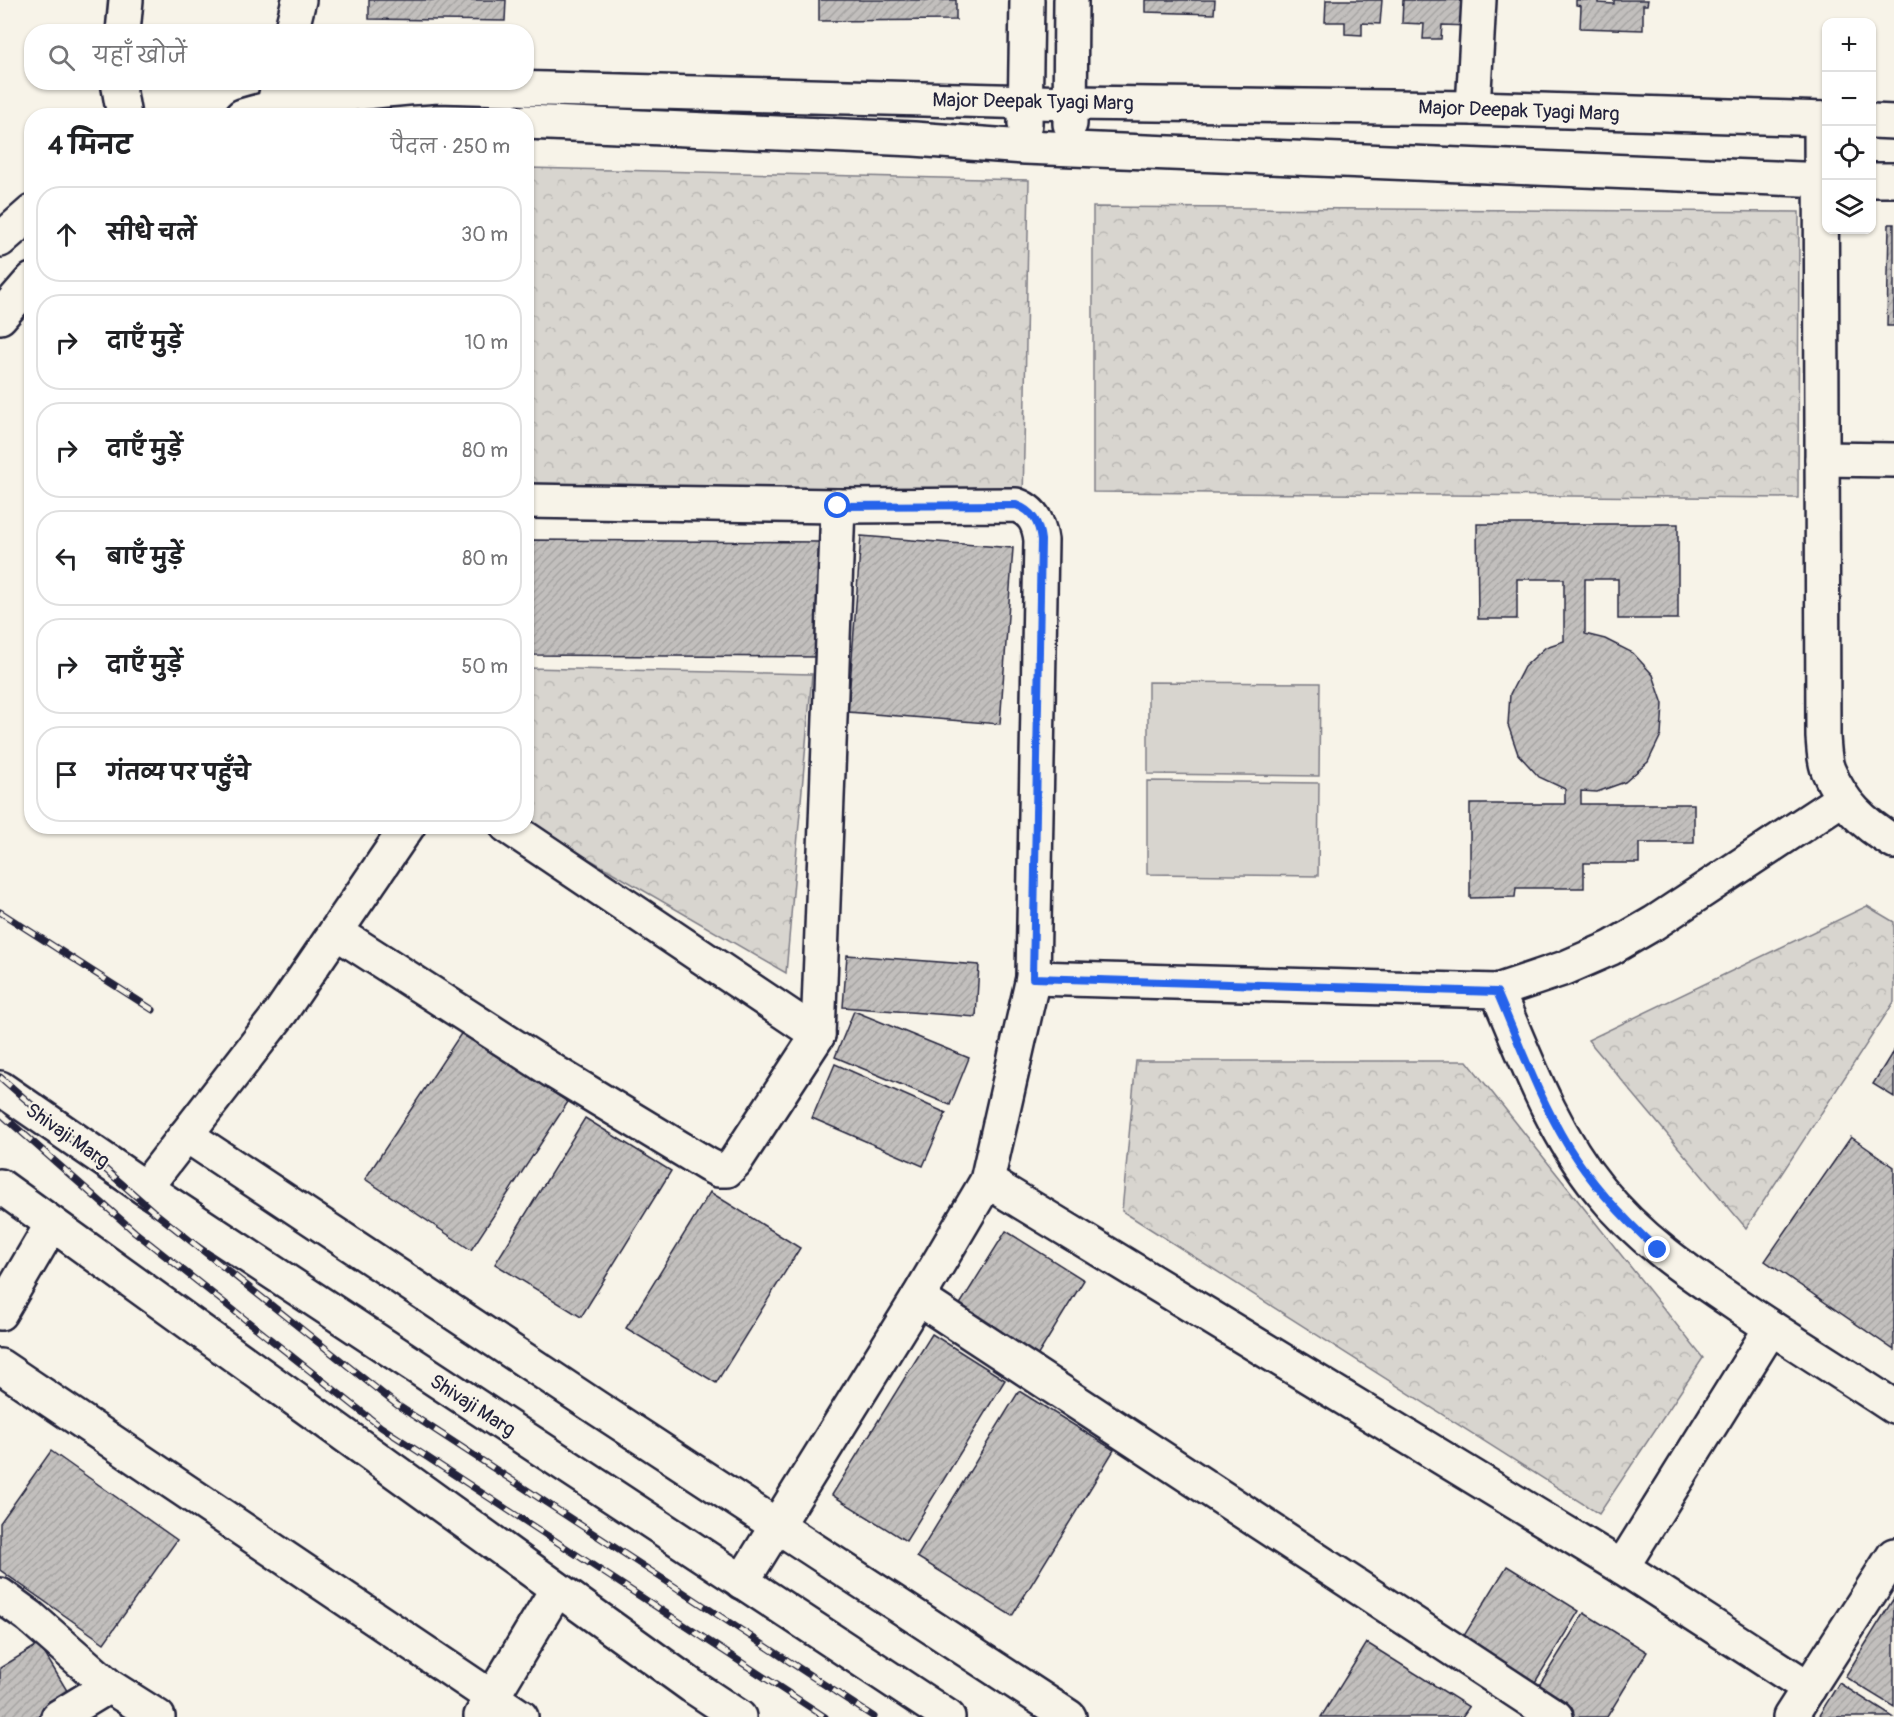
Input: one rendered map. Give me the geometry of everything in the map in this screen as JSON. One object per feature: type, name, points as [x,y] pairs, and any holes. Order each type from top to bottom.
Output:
[{"type":"street","points":[[124,24],[126,0]]},
{"type":"street","points":[[293,24],[299,0]]},
{"type":"street","points":[[1025,147],[1027,0]]},
{"type":"street","points":[[1069,147],[1071,0]]},
{"type":"street","points":[[1473,108],[1479,0]]},
{"type":"street","points":[[119,90],[123,108]]},
{"type":"street","name":"Major Deepak Tyagi Marg","points":[[265,102],[388,90]]},
{"type":"street","name":"Major Deepak Tyagi Marg","points":[[450,90],[519,102],[1026,101],[1473,108],[1822,119]]},
{"type":"street","points":[[1876,121],[1894,122]]},
{"type":"street","name":"Major Deepak Tyagi Marg","points":[[534,122],[914,139],[1025,147],[1069,147],[1822,180]]},
{"type":"street","points":[[1876,180],[1894,180]]},
{"type":"street","points":[[0,240],[24,219]]},
{"type":"street","points":[[1824,234],[1823,737],[1827,769],[1843,798],[1854,814],[1894,842]]},
{"type":"street","points":[[0,317],[24,289]]},
{"type":"street","points":[[1822,459],[1894,460]]},
{"type":"street","points":[[534,501],[838,506],[1016,505],[1025,508],[1034,517],[1040,529],[1033,978],[987,1181],[918,1298],[742,1582]]},
{"type":"street","points":[[336,932],[556,1073],[718,1170],[728,1170],[818,1035],[838,506]]},
{"type":"street","points":[[1033,978],[1497,992],[1565,968],[1611,948],[1654,923],[1843,798]]},
{"type":"street","points":[[145,1188],[281,1012],[403,834]]},
{"type":"street","points":[[519,834],[818,1035]]},
{"type":"street","points":[[1497,992],[1546,1106],[1569,1147],[1599,1189],[1635,1229],[1681,1268],[1894,1407]]},
{"type":"street","name":"Shivaji Marg","points":[[0,1088],[145,1188],[948,1717]]},
{"type":"street","points":[[186,1135],[1069,1717]]},
{"type":"street","points":[[987,1181],[1622,1567],[1809,1688]]},
{"type":"street","points":[[0,1186],[692,1686],[740,1717]]},
{"type":"street","points":[[0,1313],[52,1224]]},
{"type":"street","points":[[918,1298],[1556,1717]]},
{"type":"street","points":[[1622,1567],[1771,1328]]},
{"type":"street","points":[[0,1366],[486,1707],[520,1717]]},
{"type":"street","points":[[1790,1717],[1894,1555]]},
{"type":"street","points":[[486,1707],[557,1589]]},
{"type":"street","points":[[0,1595],[29,1616],[109,1686],[158,1717]]},
{"type":"street","points":[[58,1717],[109,1686]]},
{"type":"green space","points":[[534,168],[1029,180],[1023,501],[534,490]]},
{"type":"green space","points":[[1093,207],[1799,212],[1798,498],[1093,492]]},
{"type":"green space","points":[[534,668],[812,674],[786,973],[534,827]]},
{"type":"green space","points":[[1148,682],[1320,683],[1319,776],[1148,774]]},
{"type":"green space","points":[[1147,781],[1319,783],[1318,876],[1147,874]]},
{"type":"green space","points":[[1867,906],[1894,922],[1894,1002],[1746,1228],[1588,1040]]},
{"type":"green space","points":[[1136,1061],[1467,1061],[1703,1358],[1599,1514],[1122,1211]]},
{"type":"building","points":[[369,0],[506,0],[505,21],[369,19]]},
{"type":"building","points":[[819,0],[956,0],[956,20],[819,21]]},
{"type":"building","points":[[1145,0],[1215,0],[1214,14],[1145,12]]},
{"type":"building","points":[[1326,0],[1382,0],[1380,24],[1362,23],[1362,35],[1345,34],[1345,22],[1325,22]]},
{"type":"building","points":[[1403,0],[1471,0],[1470,26],[1442,25],[1441,39],[1423,39],[1424,24],[1402,23]]},
{"type":"building","points":[[1576,0],[1598,0],[1598,3],[1614,4],[1614,0],[1648,0],[1647,5],[1643,5],[1643,30],[1580,28],[1581,6],[1576,5]]},
{"type":"building","points":[[1889,224],[1894,224],[1894,326],[1887,326]]},
{"type":"building","points":[[1477,524],[1678,524],[1678,619],[1618,619],[1618,579],[1585,579],[1585,634],[1605,639],[1633,653],[1653,675],[1663,704],[1661,735],[1648,762],[1625,782],[1597,792],[1581,791],[1581,804],[1694,804],[1694,843],[1639,843],[1639,863],[1584,863],[1584,888],[1516,888],[1515,897],[1470,898],[1470,804],[1565,804],[1565,789],[1539,777],[1518,754],[1508,725],[1510,694],[1524,667],[1546,647],[1564,641],[1564,579],[1517,579],[1517,619],[1478,619]]},
{"type":"building","points":[[861,536],[1013,548],[1000,724],[848,712]]},
{"type":"building","points":[[534,540],[820,542],[819,657],[534,655]]},
{"type":"building","points":[[847,955],[979,965],[976,1017],[843,1007]]},
{"type":"building","points":[[854,1011],[969,1058],[950,1105],[835,1057]]},
{"type":"building","points":[[462,1032],[568,1102],[471,1250],[365,1179]]},
{"type":"building","points":[[1894,1050],[1894,1097],[1873,1084]]},
{"type":"building","points":[[835,1064],[946,1113],[923,1166],[812,1118]]},
{"type":"building","points":[[585,1118],[671,1171],[581,1317],[495,1264]]},
{"type":"building","points":[[1851,1137],[1894,1167],[1894,1350],[1765,1261]]},
{"type":"building","points":[[710,1192],[800,1248],[716,1383],[626,1328]]},
{"type":"building","points":[[1006,1231],[1084,1280],[1033,1363],[954,1314]]},
{"type":"building","points":[[932,1334],[1005,1380],[906,1541],[832,1495]]},
{"type":"building","points":[[1019,1391],[1114,1450],[1012,1616],[917,1557]]},
{"type":"building","points":[[51,1451],[177,1540],[104,1643],[0,1570],[0,1523]]},
{"type":"building","points":[[1507,1566],[1579,1611],[1529,1692],[1457,1647]]},
{"type":"building","points":[[1894,1598],[1894,1707],[1845,1677]]},
{"type":"building","points":[[1584,1613],[1647,1652],[1607,1717],[1575,1717],[1535,1692]]},
{"type":"building","points":[[1367,1643],[1469,1707],[1462,1717],[1321,1717]]},
{"type":"building","points":[[39,1644],[72,1699],[41,1717],[0,1717],[0,1668]]},
{"type":"building","points":[[1839,1683],[1893,1717],[1818,1717]]},
{"type":"railway","points":[[0,912],[153,1010]]},
{"type":"railway","points":[[0,1077],[153,1211],[397,1405],[874,1717]]},
{"type":"railway","points":[[0,1113],[135,1232],[381,1427],[825,1717]]},
{"type":"route","points":[[838,506],[1016,505],[1025,508],[1034,517],[1040,529],[1033,978],[1497,992],[1546,1106],[1569,1147],[1599,1189],[1635,1229],[1658,1250]]}]
